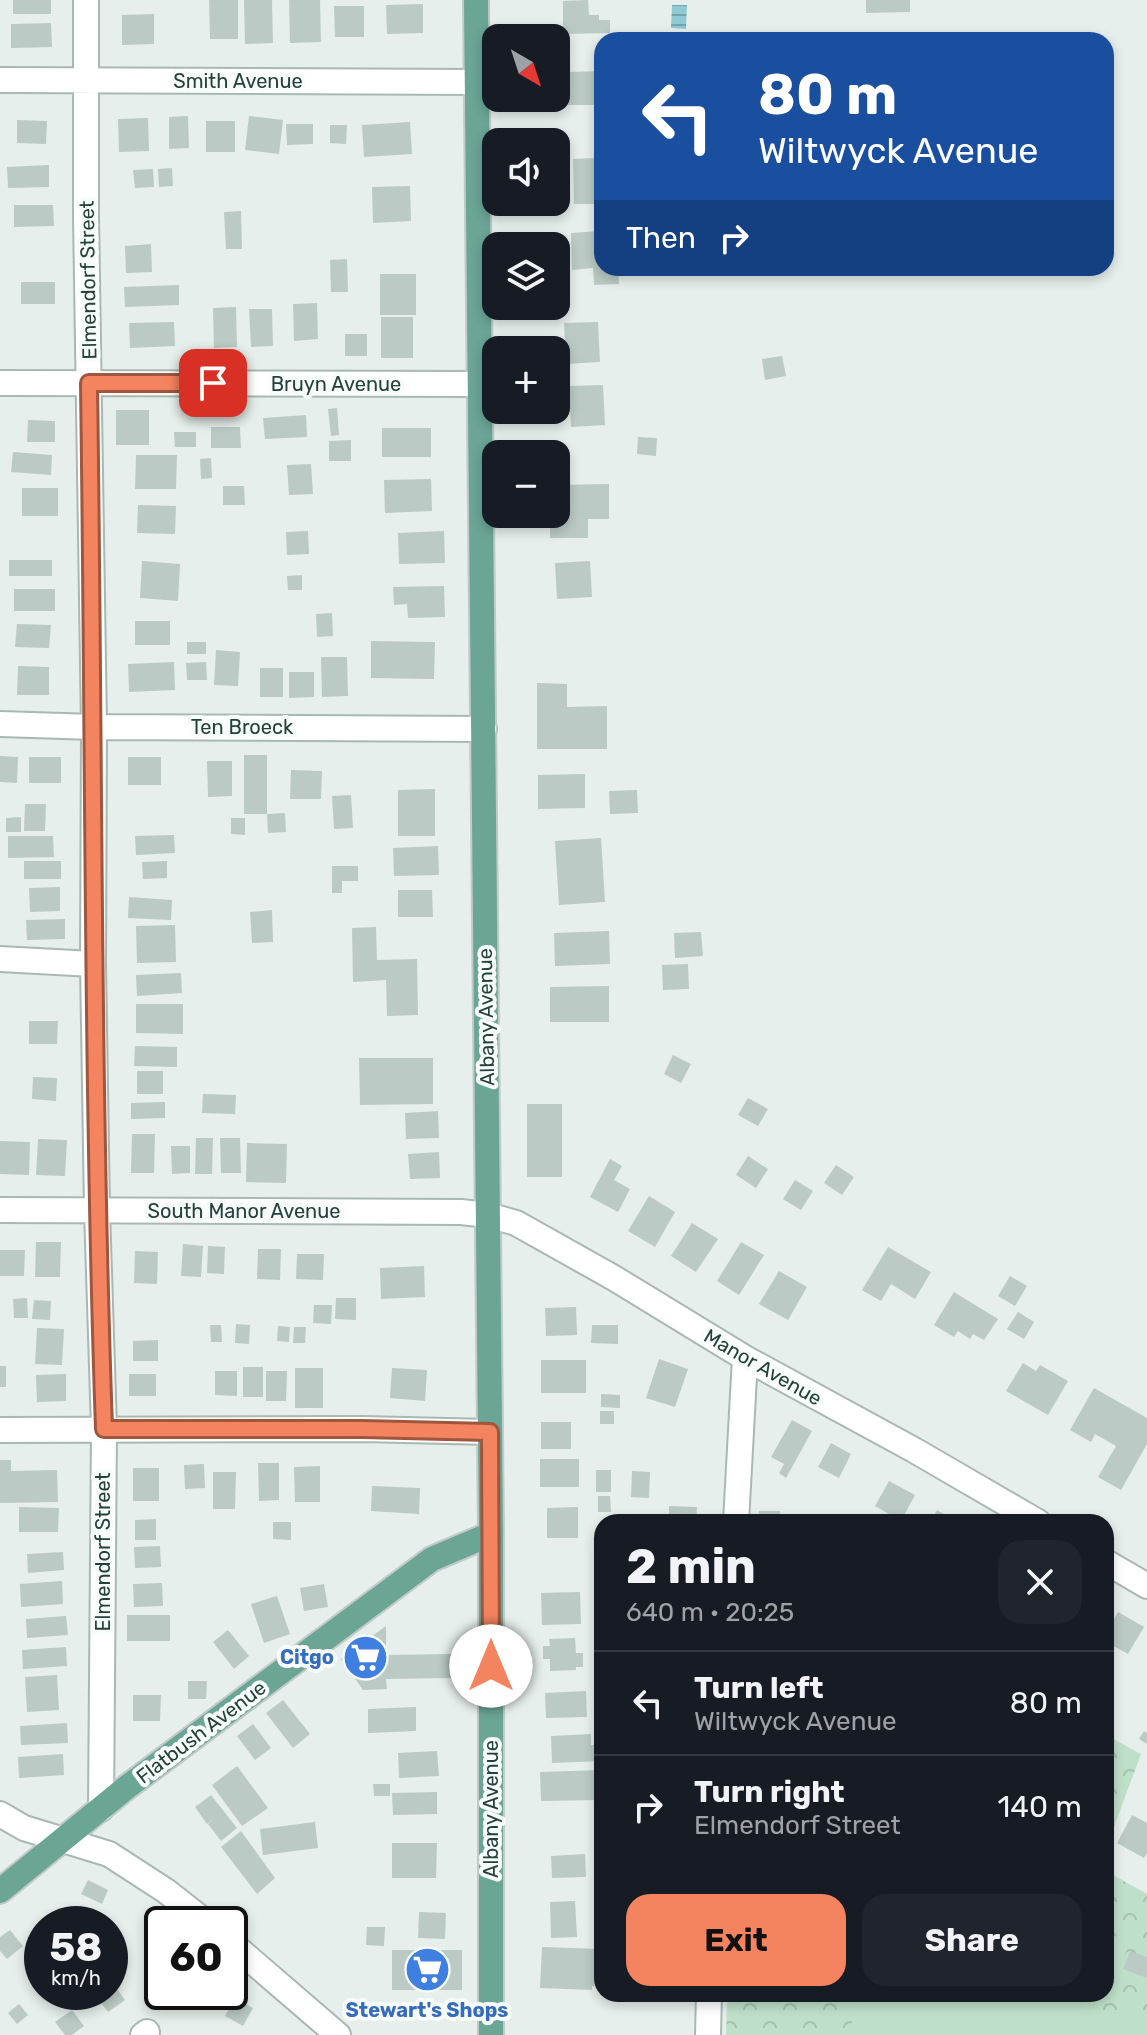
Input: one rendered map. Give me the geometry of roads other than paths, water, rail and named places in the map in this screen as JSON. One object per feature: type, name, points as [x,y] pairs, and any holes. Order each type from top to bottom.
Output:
[{"type":"main road","name":"Albany Avenue","points":[[476,0],[491,1534],[491,2035]]},
{"type":"main road","name":"Flatbush Avenue","points":[[0,1891],[101,1809],[432,1559],[491,1534]]},
{"type":"street","name":"Elmendorf Street","points":[[86,0],[94,727],[93,964],[104,1429],[101,1809]]},
{"type":"street","name":"Smith Avenue","points":[[0,80],[477,82]]},
{"type":"street","name":"Bruyn Avenue","points":[[0,383],[481,384]]},
{"type":"street","name":"Ten Broeck","points":[[0,724],[484,729]]},
{"type":"street","points":[[0,959],[93,964]]},
{"type":"street","name":"South Manor Avenue","points":[[0,1210],[461,1212],[488,1215]]},
{"type":"street","name":"Manor Avenue","points":[[488,1215],[516,1223],[745,1358],[1024,1514]]},
{"type":"street","points":[[736,1514],[745,1358]]},
{"type":"street","points":[[0,1430],[362,1429],[490,1432]]},
{"type":"street","points":[[1114,1567],[1147,1586]]},
{"type":"street","points":[[0,1814],[24,1828],[109,1854],[185,1906]]},
{"type":"street","points":[[248,1958],[338,2035]]},
{"type":"street","points":[[708,2035],[709,2002]]},
{"type":"water","points":[[672,5],[687,5],[686,29],[671,28]]},
{"type":"place","name":"Citgo","points":[[365,1657]]},
{"type":"place","name":"Stewart's Shops","points":[[427,1970]]}]
